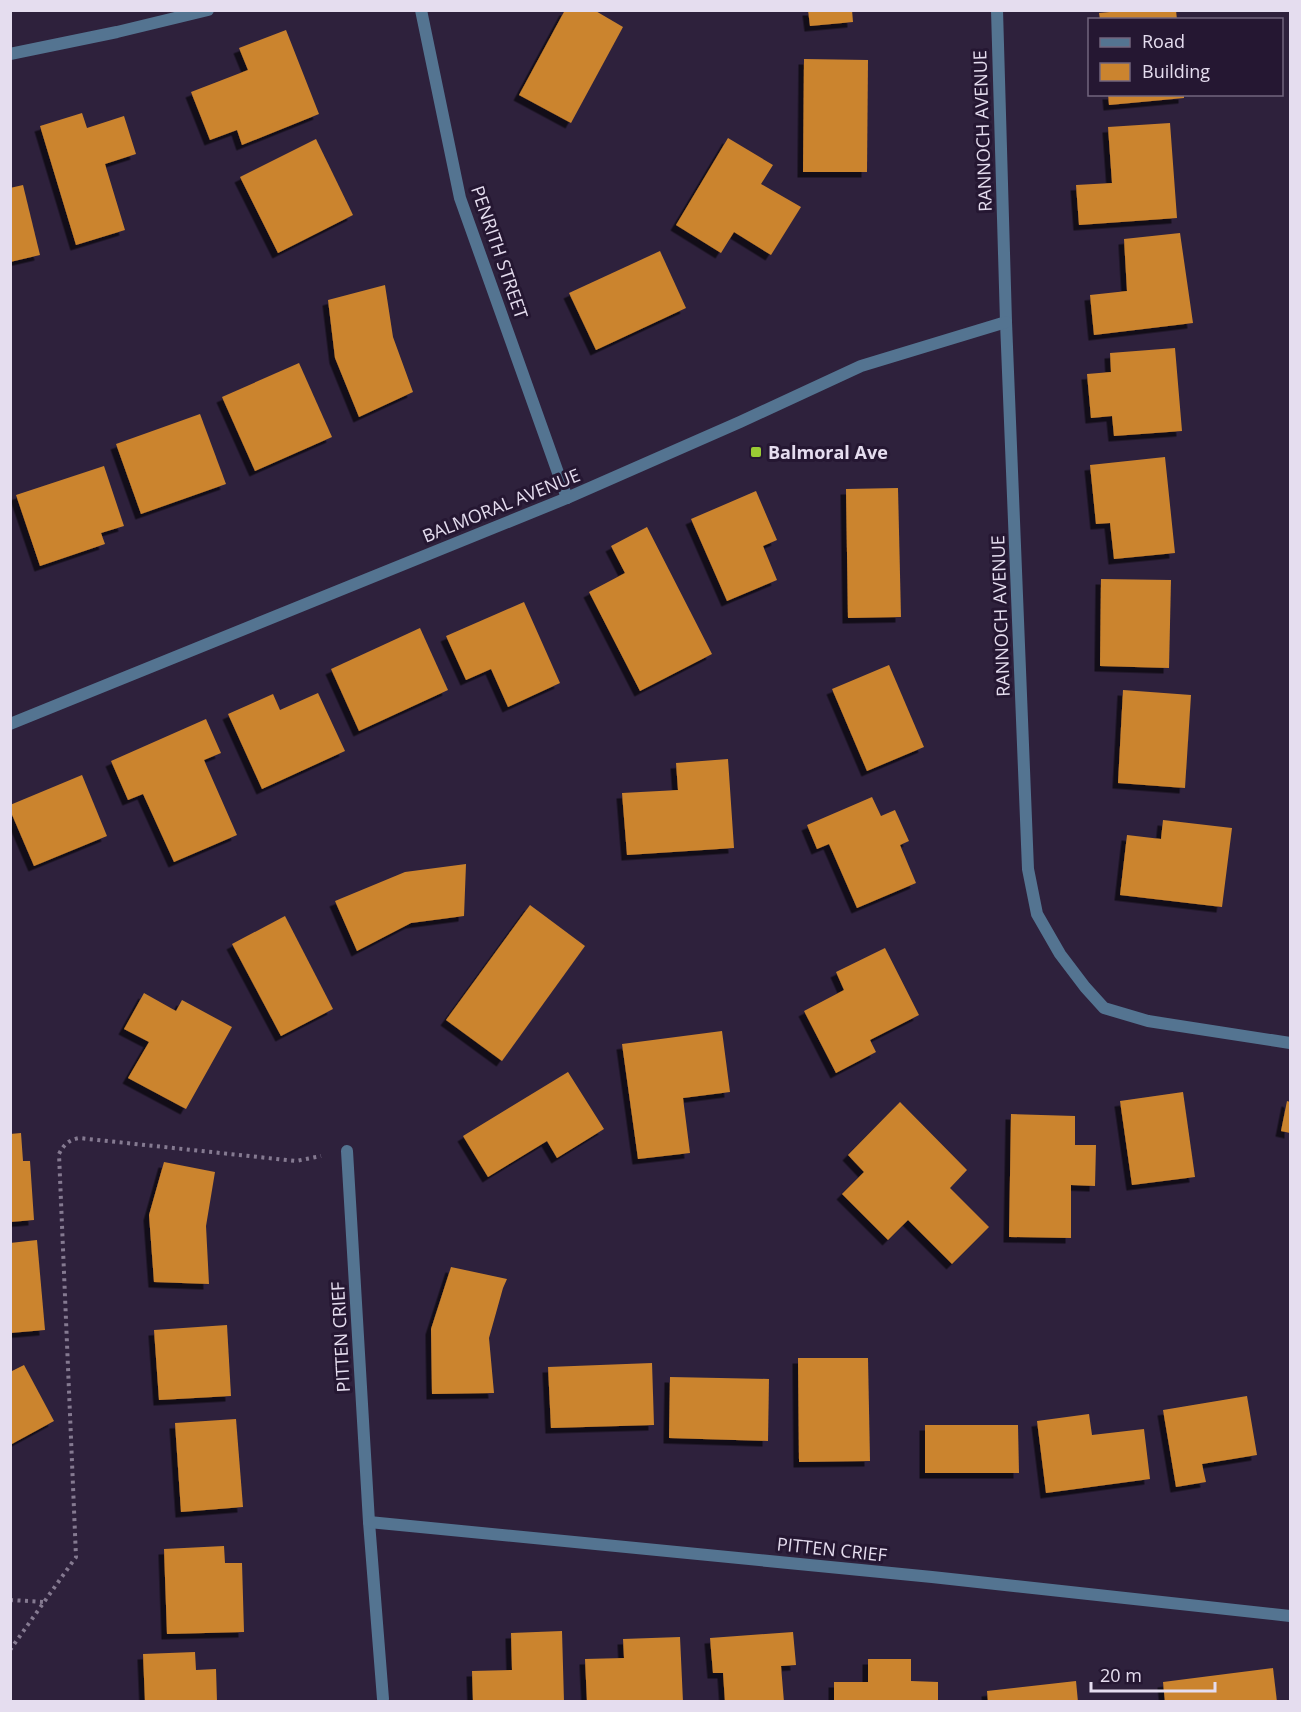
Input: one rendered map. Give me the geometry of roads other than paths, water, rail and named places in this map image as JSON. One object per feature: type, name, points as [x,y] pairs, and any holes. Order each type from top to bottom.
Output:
[{"type":"street","points":[[10,54],[208,10]]},
{"type":"street","name":"PENRITH STREET","points":[[421,10],[460,198],[567,498]]},
{"type":"street","name":"RANNOCH AVENUE","points":[[997,10],[1006,322],[1028,869],[1037,914],[1060,954],[1104,1008],[1148,1021],[1290,1043]]},
{"type":"street","name":"BALMORAL AVENUE","points":[[10,724],[567,498],[861,366],[1006,322]]},
{"type":"street","name":"PITTEN CRIEF","points":[[347,1151],[369,1522],[383,1699]]},
{"type":"street","name":"PITTEN CRIEF","points":[[369,1522],[941,1578],[1290,1616]]},
{"type":"place","name":"Balmoral Ave","points":[[756,452]]}]
